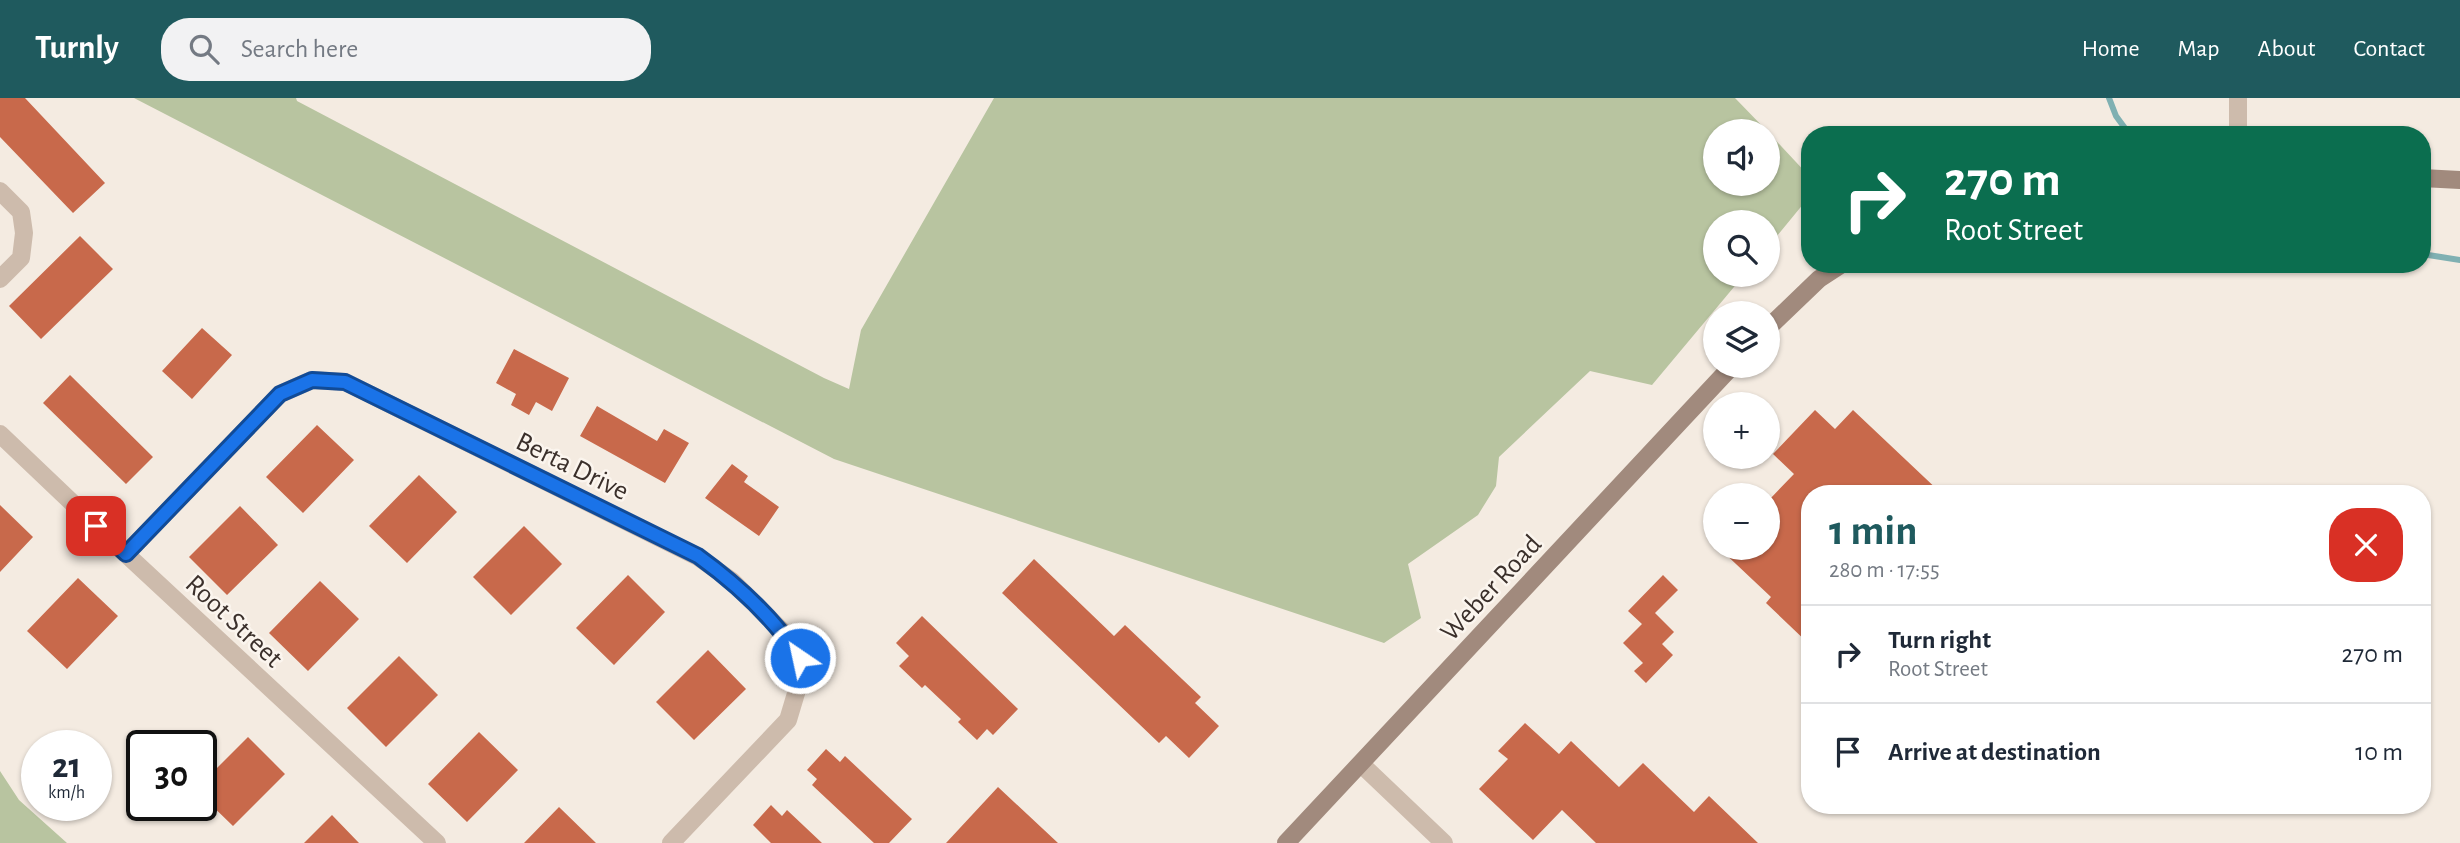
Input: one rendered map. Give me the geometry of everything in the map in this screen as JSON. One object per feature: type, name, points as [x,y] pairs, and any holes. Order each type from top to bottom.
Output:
[{"type":"main road","points":[[2431,178],[2460,180]]},
{"type":"main road","points":[[1780,316],[1828,273]]},
{"type":"main road","name":"Weber Road","points":[[1286,843],[1720,378]]},
{"type":"street","points":[[2238,98],[2238,126]]},
{"type":"street","points":[[0,191],[20,212],[24,233],[21,258],[0,279]]},
{"type":"street","name":"Berta Drive","points":[[126,554],[280,394],[312,380],[345,382],[698,556],[732,581],[783,632],[800,658],[800,680],[788,720],[671,843]]},
{"type":"street","name":"Root Street","points":[[0,434],[437,843]]},
{"type":"street","points":[[1361,764],[1444,843]]},
{"type":"green space","points":[[134,98],[296,98],[297,101],[849,389],[861,330],[994,98],[1735,98],[1755,119],[1703,119],[1703,196],[1780,196],[1780,145],[1801,167],[1801,207],[1780,232],[1780,210],[1703,210],[1703,287],[1734,287],[1722,301],[1703,301],[1703,324],[1652,385],[1590,371],[1499,457],[1496,486],[1478,515],[1408,564],[1421,618],[1384,643],[834,459]]},
{"type":"green space","points":[[0,771],[21,802],[21,821],[42,821],[67,843],[0,843]]},
{"type":"building","points":[[0,98],[25,98],[105,183],[73,213],[0,137]]},
{"type":"building","points":[[80,236],[113,269],[41,339],[9,306]]},
{"type":"building","points":[[202,328],[232,355],[192,399],[162,371]]},
{"type":"building","points":[[514,349],[569,378],[552,411],[536,402],[529,415],[511,405],[516,394],[496,383]]},
{"type":"building","points":[[70,375],[153,457],[126,484],[43,403]]},
{"type":"building","points":[[597,406],[657,441],[664,429],[689,443],[665,483],[580,436]]},
{"type":"building","points":[[1815,410],[1835,429],[1853,410],[1932,485],[1801,485],[1801,636],[1766,603],[1771,597],[1732,560],[1780,560],[1780,489],[1794,474],[1780,461],[1780,447]]},
{"type":"building","points":[[317,425],[354,460],[303,513],[266,477]]},
{"type":"building","points":[[732,464],[748,476],[744,482],[779,507],[759,536],[705,498]]},
{"type":"building","points":[[419,475],[457,512],[407,563],[369,526]]},
{"type":"building","points":[[0,505],[33,537],[0,572]]},
{"type":"building","points":[[240,506],[278,545],[227,595],[189,557]]},
{"type":"building","points":[[524,526],[562,564],[511,615],[473,577]]},
{"type":"building","points":[[1034,559],[1114,636],[1125,625],[1201,697],[1195,703],[1219,726],[1189,758],[1166,736],[1159,743],[1002,593]]},
{"type":"building","points":[[628,575],[665,612],[614,665],[576,628]]},
{"type":"building","points":[[1663,575],[1678,590],[1655,613],[1674,632],[1662,644],[1673,655],[1646,683],[1634,671],[1643,663],[1623,643],[1642,624],[1628,611]]},
{"type":"building","points":[[78,578],[118,616],[67,669],[27,631]]},
{"type":"building","points":[[320,581],[359,619],[308,671],[269,633]]},
{"type":"building","points":[[922,616],[1018,709],[993,735],[987,729],[977,740],[958,722],[961,719],[925,685],[922,688],[899,666],[909,656],[896,643]]},
{"type":"building","points":[[708,650],[746,689],[694,740],[656,702]]},
{"type":"building","points":[[399,656],[438,695],[386,747],[347,708]]},
{"type":"building","points":[[1525,723],[1559,754],[1571,741],[1619,787],[1643,763],[1694,812],[1709,796],[1758,843],[1596,843],[1562,810],[1533,840],[1479,789],[1508,759],[1498,751]]},
{"type":"building","points":[[479,732],[518,770],[467,822],[428,784]]},
{"type":"building","points":[[248,737],[285,774],[233,826],[217,810],[217,768]]},
{"type":"building","points":[[826,749],[840,762],[845,756],[912,819],[889,843],[874,843],[812,785],[817,779],[807,770]]},
{"type":"building","points":[[998,787],[1058,843],[946,843]]},
{"type":"building","points":[[771,805],[782,816],[787,810],[822,843],[771,843],[753,825]]},
{"type":"building","points":[[559,807],[596,843],[524,843]]},
{"type":"building","points":[[332,815],[359,843],[304,843]]},
{"type":"waterway","points":[[2109,98],[2123,126]]},
{"type":"waterway","points":[[2431,255],[2460,260]]},
{"type":"route","points":[[96,526],[126,554],[280,394],[312,380],[345,382],[698,556],[732,581],[783,632],[800,658]]}]
